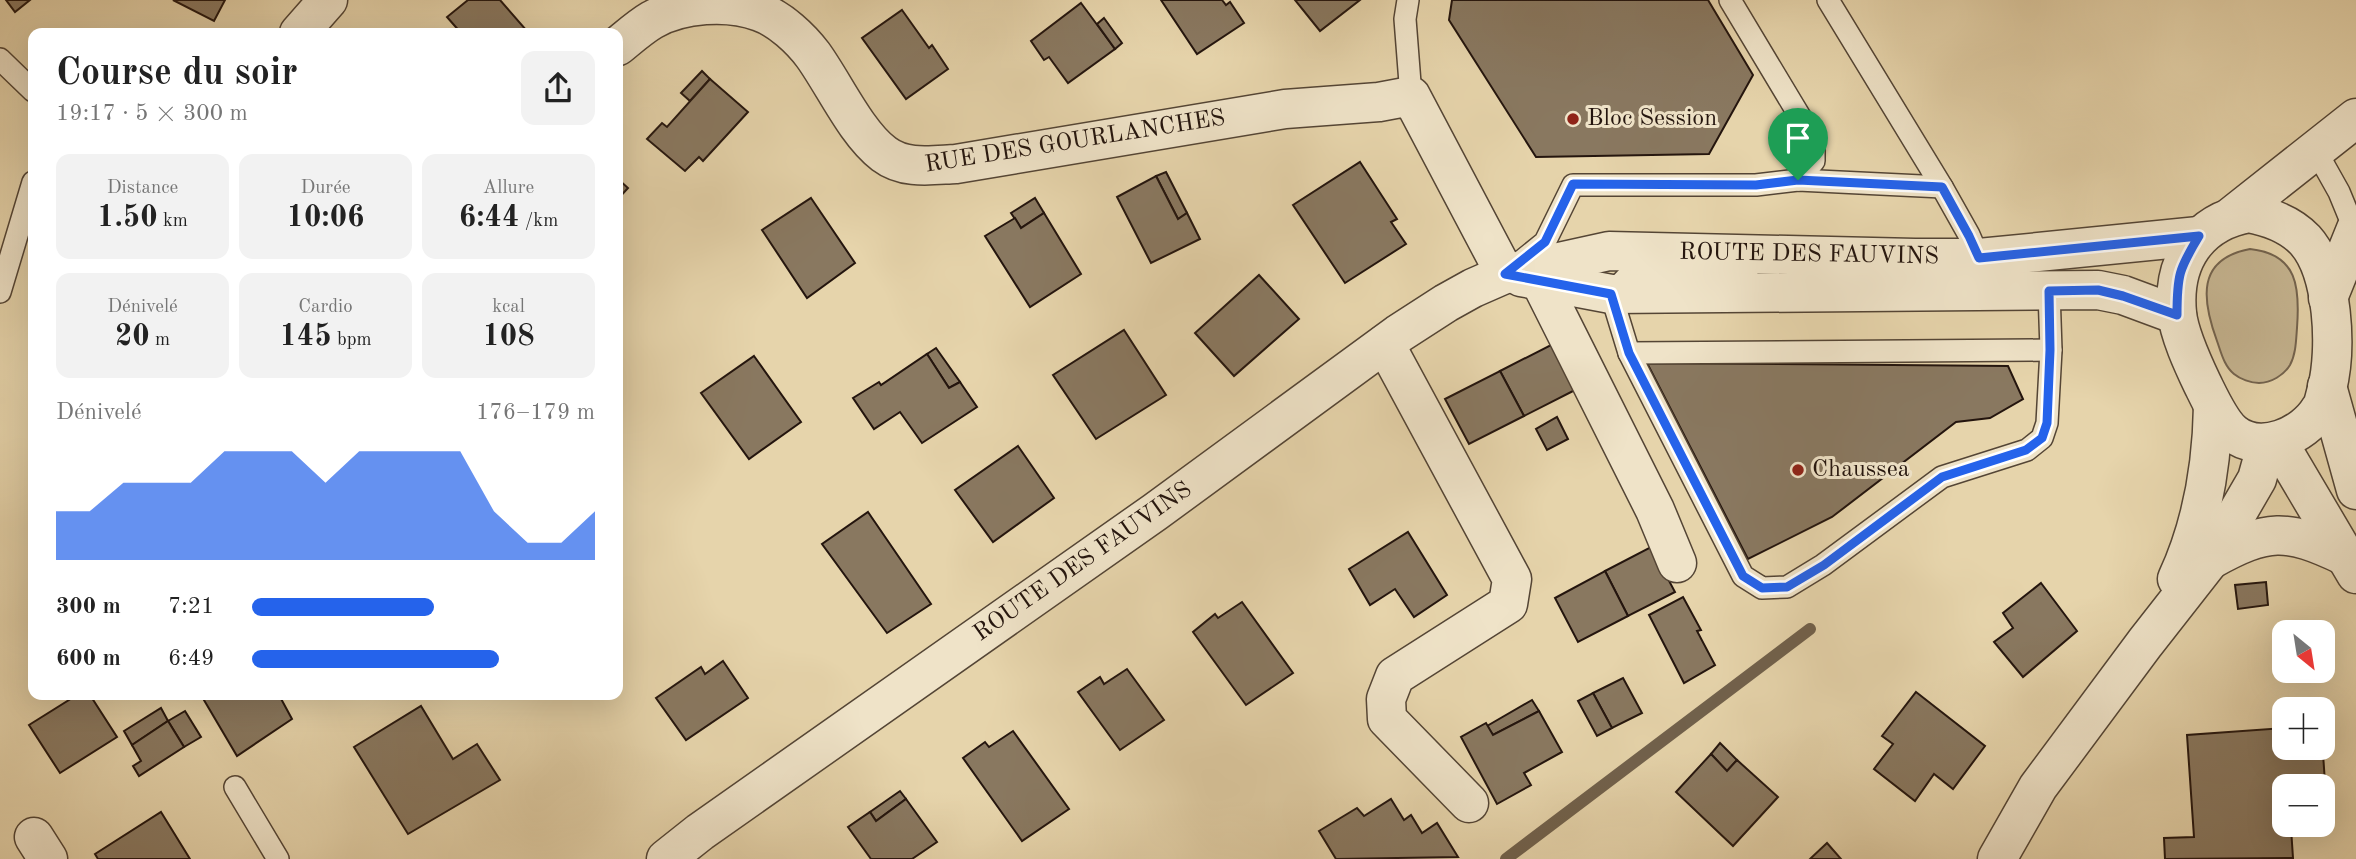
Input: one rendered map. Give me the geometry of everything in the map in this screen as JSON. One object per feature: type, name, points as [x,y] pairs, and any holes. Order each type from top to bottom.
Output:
[{"type":"street","points":[[303,28],[328,0]]},
{"type":"street","name":"RUE DES GOURLANCHES","points":[[623,42],[652,19],[692,5],[729,5],[761,12],[786,27],[812,53],[866,136],[885,155],[912,166],[956,164],[1285,109],[1379,102],[1411,96]]},
{"type":"street","points":[[1411,96],[1523,278],[1655,510],[1677,563]]},
{"type":"street","points":[[2232,216],[2249,212],[2271,217],[2306,240],[2319,262],[2328,298],[2332,326],[2332,361],[2321,408],[2297,431],[2272,442],[2249,440],[2233,433],[2213,406],[2194,366],[2177,315],[2177,284],[2181,266],[2199,236],[2232,216],[2356,118]]},
{"type":"street","points":[[2328,298],[2356,230]]},
{"type":"street","name":"ROUTE DES FAUVINS","points":[[666,859],[700,832],[1155,512],[1385,344],[1473,288],[1523,278],[1609,251],[1979,258],[2199,236]]},
{"type":"street","name":"ROUTE DES FAUVINS","points":[[1523,278],[1611,294],[2098,290],[2177,315]]},
{"type":"street","points":[[1385,344],[1512,579],[1508,604],[1395,676],[1385,699],[1387,719],[1469,803]]},
{"type":"street","points":[[2328,386],[2356,490]]},
{"type":"street","points":[[2145,643],[2192,548],[2210,471],[2213,406]]},
{"type":"street","points":[[1997,859],[2038,787],[2210,560],[2257,479],[2272,442]]},
{"type":"street","points":[[2272,442],[2351,565]]},
{"type":"street","points":[[2210,560],[2236,545],[2261,537],[2283,535],[2301,537],[2351,565]]},
{"type":"lane","points":[[1408,0],[1405,19],[1411,96]]},
{"type":"lane","points":[[1730,0],[1814,140],[1814,161],[1798,180]]},
{"type":"lane","points":[[1828,0],[1942,187],[1979,258]]},
{"type":"lane","points":[[0,59],[28,86]]},
{"type":"lane","points":[[2316,151],[2356,230]]},
{"type":"lane","points":[[1523,278],[1545,242],[1573,184],[1756,185],[1798,180],[1942,187]]},
{"type":"lane","points":[[0,292],[28,198]]},
{"type":"lane","points":[[1916,258],[1884,277],[1645,273],[1626,278],[1611,294],[1629,353],[1743,576],[1762,588],[1787,587],[1824,565],[1942,477],[2026,450],[2042,438],[2047,423],[2049,291]]},
{"type":"lane","points":[[1629,353],[2050,350]]},
{"type":"lane","points":[[235,787],[278,859]]},
{"type":"shaded area","points":[[2250,249],[2266,252],[2287,266],[2293,275],[2298,299],[2296,342],[2292,361],[2281,375],[2264,383],[2242,379],[2228,367],[2208,311],[2208,283],[2212,272],[2232,254]]},
{"type":"building","points":[[6,0],[30,0],[15,12]]},
{"type":"building","points":[[173,0],[225,0],[214,21]]},
{"type":"building","points":[[468,0],[500,0],[524,28],[457,28],[447,17]]},
{"type":"building","points":[[1161,0],[1222,0],[1226,5],[1230,2],[1244,23],[1197,54]]},
{"type":"building","points":[[1295,0],[1360,0],[1320,31]]},
{"type":"building","points":[[1452,0],[1708,0],[1753,75],[1709,154],[1536,157],[1449,20]]},
{"type":"building","points":[[1081,3],[1115,49],[1068,83],[1049,57],[1044,60],[1031,41]]},
{"type":"building","points":[[902,10],[929,48],[932,45],[948,69],[906,99],[862,38]]},
{"type":"building","points":[[1104,18],[1122,43],[1115,49],[1097,24]]},
{"type":"building","points":[[702,71],[710,79],[690,101],[681,93]]},
{"type":"building","points":[[710,79],[748,112],[703,161],[699,157],[685,171],[647,139],[662,123],[667,127]]},
{"type":"building","points":[[1360,162],[1397,219],[1391,222],[1406,244],[1345,283],[1293,205]]},
{"type":"building","points":[[1166,172],[1187,213],[1178,219],[1156,176]]},
{"type":"building","points":[[1156,176],[1178,219],[1187,213],[1200,239],[1151,263],[1117,197]]},
{"type":"building","points":[[811,198],[855,263],[807,298],[762,230]]},
{"type":"building","points":[[1035,198],[1044,213],[1021,228],[1011,213]]},
{"type":"building","points":[[1044,213],[1081,274],[1030,307],[985,236],[1015,218],[1021,228]]},
{"type":"building","points":[[1259,275],[1299,319],[1234,376],[1195,333]]},
{"type":"building","points":[[1124,330],[1166,395],[1096,439],[1053,375]]},
{"type":"building","points":[[1551,345],[1577,389],[1524,416],[1500,371]]},
{"type":"building","points":[[936,348],[960,382],[949,388],[927,354]]},
{"type":"building","points":[[927,354],[949,388],[960,382],[977,407],[922,443],[900,412],[874,429],[853,398],[879,382],[881,385]]},
{"type":"building","points":[[754,356],[801,422],[749,459],[701,393]]},
{"type":"building","name":"Chaussea","points":[[1647,363],[2008,366],[2023,399],[1990,418],[1956,422],[1832,517],[1748,559]]},
{"type":"building","points":[[1500,371],[1524,416],[1469,444],[1445,399]]},
{"type":"building","points":[[1557,417],[1568,439],[1547,450],[1536,429]]},
{"type":"building","points":[[1018,446],[1054,498],[993,542],[955,490]]},
{"type":"building","points":[[868,512],[931,604],[887,633],[822,544]]},
{"type":"building","points":[[1408,532],[1447,595],[1414,617],[1395,589],[1370,605],[1349,569]]},
{"type":"building","points":[[1651,547],[1675,592],[1628,616],[1605,571]]},
{"type":"building","points":[[1605,571],[1628,616],[1578,642],[1555,598]]},
{"type":"building","points":[[2266,582],[2268,605],[2238,609],[2235,585]]},
{"type":"building","points":[[2041,583],[2077,631],[2023,677],[1994,642],[2013,628],[2003,613]]},
{"type":"building","points":[[1683,597],[1701,630],[1697,631],[1715,665],[1684,683],[1649,615]]},
{"type":"building","points":[[1242,602],[1293,673],[1246,705],[1193,632],[1215,614],[1218,618]]},
{"type":"building","points":[[723,661],[748,698],[686,740],[656,698],[701,667],[705,674]]},
{"type":"building","points":[[1127,669],[1164,720],[1120,750],[1078,692],[1100,677],[1104,684]]},
{"type":"building","points":[[1623,678],[1642,713],[1612,728],[1593,693]]},
{"type":"building","points":[[1916,692],[1985,746],[1953,789],[1934,774],[1915,801],[1874,769],[1893,744],[1882,736]]},
{"type":"building","points":[[1593,693],[1612,728],[1597,736],[1578,701]]},
{"type":"building","points":[[69,700],[93,700],[117,737],[60,773],[29,725]]},
{"type":"building","points":[[204,700],[282,700],[292,719],[237,756]]},
{"type":"building","points":[[1532,700],[1539,711],[1493,735],[1487,726]]},
{"type":"building","points":[[421,706],[453,759],[477,744],[500,780],[408,834],[354,747]]},
{"type":"building","points":[[161,708],[168,721],[132,745],[124,731]]},
{"type":"building","points":[[185,711],[201,737],[184,747],[168,721]]},
{"type":"building","points":[[1539,711],[1562,752],[1524,773],[1531,785],[1497,804],[1461,737],[1486,723],[1493,735]]},
{"type":"building","points":[[168,721],[184,747],[139,776],[133,766],[141,761],[132,745]]},
{"type":"building","points":[[2272,729],[2272,760],[2323,760],[2324,774],[2272,774],[2272,837],[2292,837],[2293,858],[2165,859],[2164,838],[2194,837],[2187,735]]},
{"type":"building","points":[[1013,731],[1069,809],[1022,841],[963,758],[985,742],[989,747]]},
{"type":"building","points":[[1720,743],[1737,760],[1727,771],[1711,754]]},
{"type":"building","points":[[1711,754],[1727,771],[1737,760],[1778,797],[1733,846],[1676,792]]},
{"type":"building","points":[[900,791],[906,799],[876,821],[870,812]]},
{"type":"building","points":[[906,799],[937,842],[912,859],[871,859],[848,827],[870,812],[876,821]]},
{"type":"building","points":[[1391,799],[1404,820],[1411,815],[1422,833],[1437,823],[1458,857],[1336,859],[1319,831],[1357,808],[1364,816]]},
{"type":"building","points":[[161,812],[190,859],[98,859],[95,854]]},
{"type":"building","points":[[1827,843],[1841,859],[1810,859]]},
{"type":"waterway","points":[[1506,859],[1810,629]]},
{"type":"place","name":"Bloc Session","points":[[1573,119]]},
{"type":"place","name":"Chaussea","points":[[1798,470]]},
{"type":"route","points":[[1798,180],[1942,187],[1979,258],[2199,236],[2181,266],[2177,284],[2177,315],[2098,290],[2049,291],[2047,423],[2042,438],[2026,450],[1942,477],[1824,565],[1787,587],[1762,588],[1743,576],[1629,353],[1611,294],[1505,274],[1545,242],[1573,184],[1756,185],[1798,180]]}]
